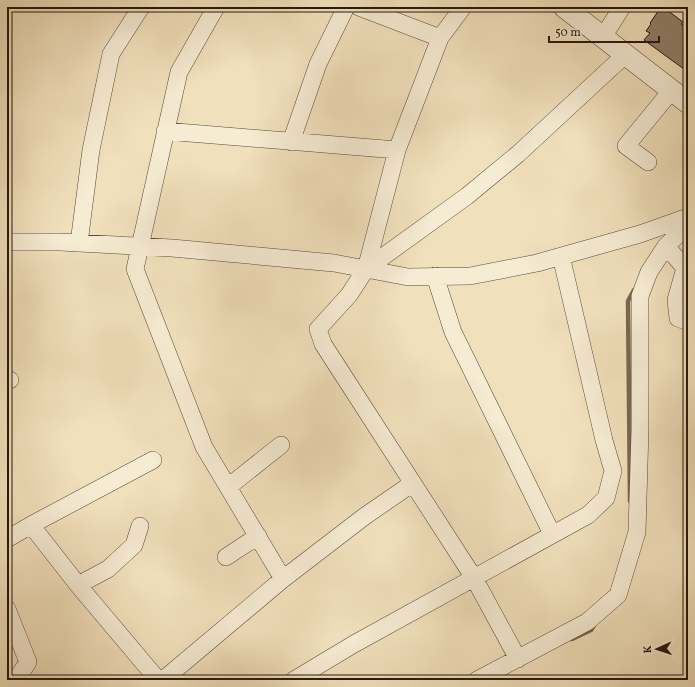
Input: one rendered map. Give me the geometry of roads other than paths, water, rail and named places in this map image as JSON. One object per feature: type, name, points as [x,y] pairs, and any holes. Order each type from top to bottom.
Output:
[{"type":"street","points":[[79,243],[91,150],[111,54],[141,7]]},
{"type":"street","points":[[216,7],[179,72],[135,269],[204,447],[283,579]]},
{"type":"street","points":[[291,142],[318,64],[346,7]]},
{"type":"street","points":[[359,7],[440,38]]},
{"type":"street","points":[[463,7],[440,38],[397,150],[366,269],[349,295],[318,329],[323,344],[474,578],[518,659]]},
{"type":"street","points":[[564,7],[688,103]]},
{"type":"street","points":[[603,37],[622,7]]},
{"type":"street","points":[[366,269],[466,196],[518,154],[626,54]]},
{"type":"street","points":[[648,162],[626,146],[671,90]]},
{"type":"street","points":[[165,131],[397,150]]},
{"type":"street","points":[[7,242],[139,246],[326,262],[408,277],[470,276],[537,263],[640,234],[688,217]]},
{"type":"street","points":[[477,680],[587,622],[618,595],[637,532],[640,430],[640,296],[649,272],[666,246],[688,225]]},
{"type":"street","points":[[666,246],[684,268],[676,300],[678,318],[688,322]]},
{"type":"street","points":[[294,680],[354,644],[588,515],[606,498],[613,471],[604,440],[561,256]]},
{"type":"street","points":[[435,276],[453,332],[552,534]]},
{"type":"street","points":[[228,486],[281,445]]},
{"type":"street","points":[[7,539],[153,460]]},
{"type":"street","points":[[163,680],[283,579],[366,516],[413,483]]},
{"type":"street","points":[[31,525],[78,585],[158,680]]},
{"type":"street","points":[[78,585],[108,569],[134,545],[140,526]]},
{"type":"street","points":[[226,557],[258,536]]},
{"type":"street","points":[[7,609],[28,662],[16,680]]},
{"type":"waterway","points":[[630,501],[628,301],[634,290]]},
{"type":"waterway","points":[[572,639],[591,630],[594,625]]}]
